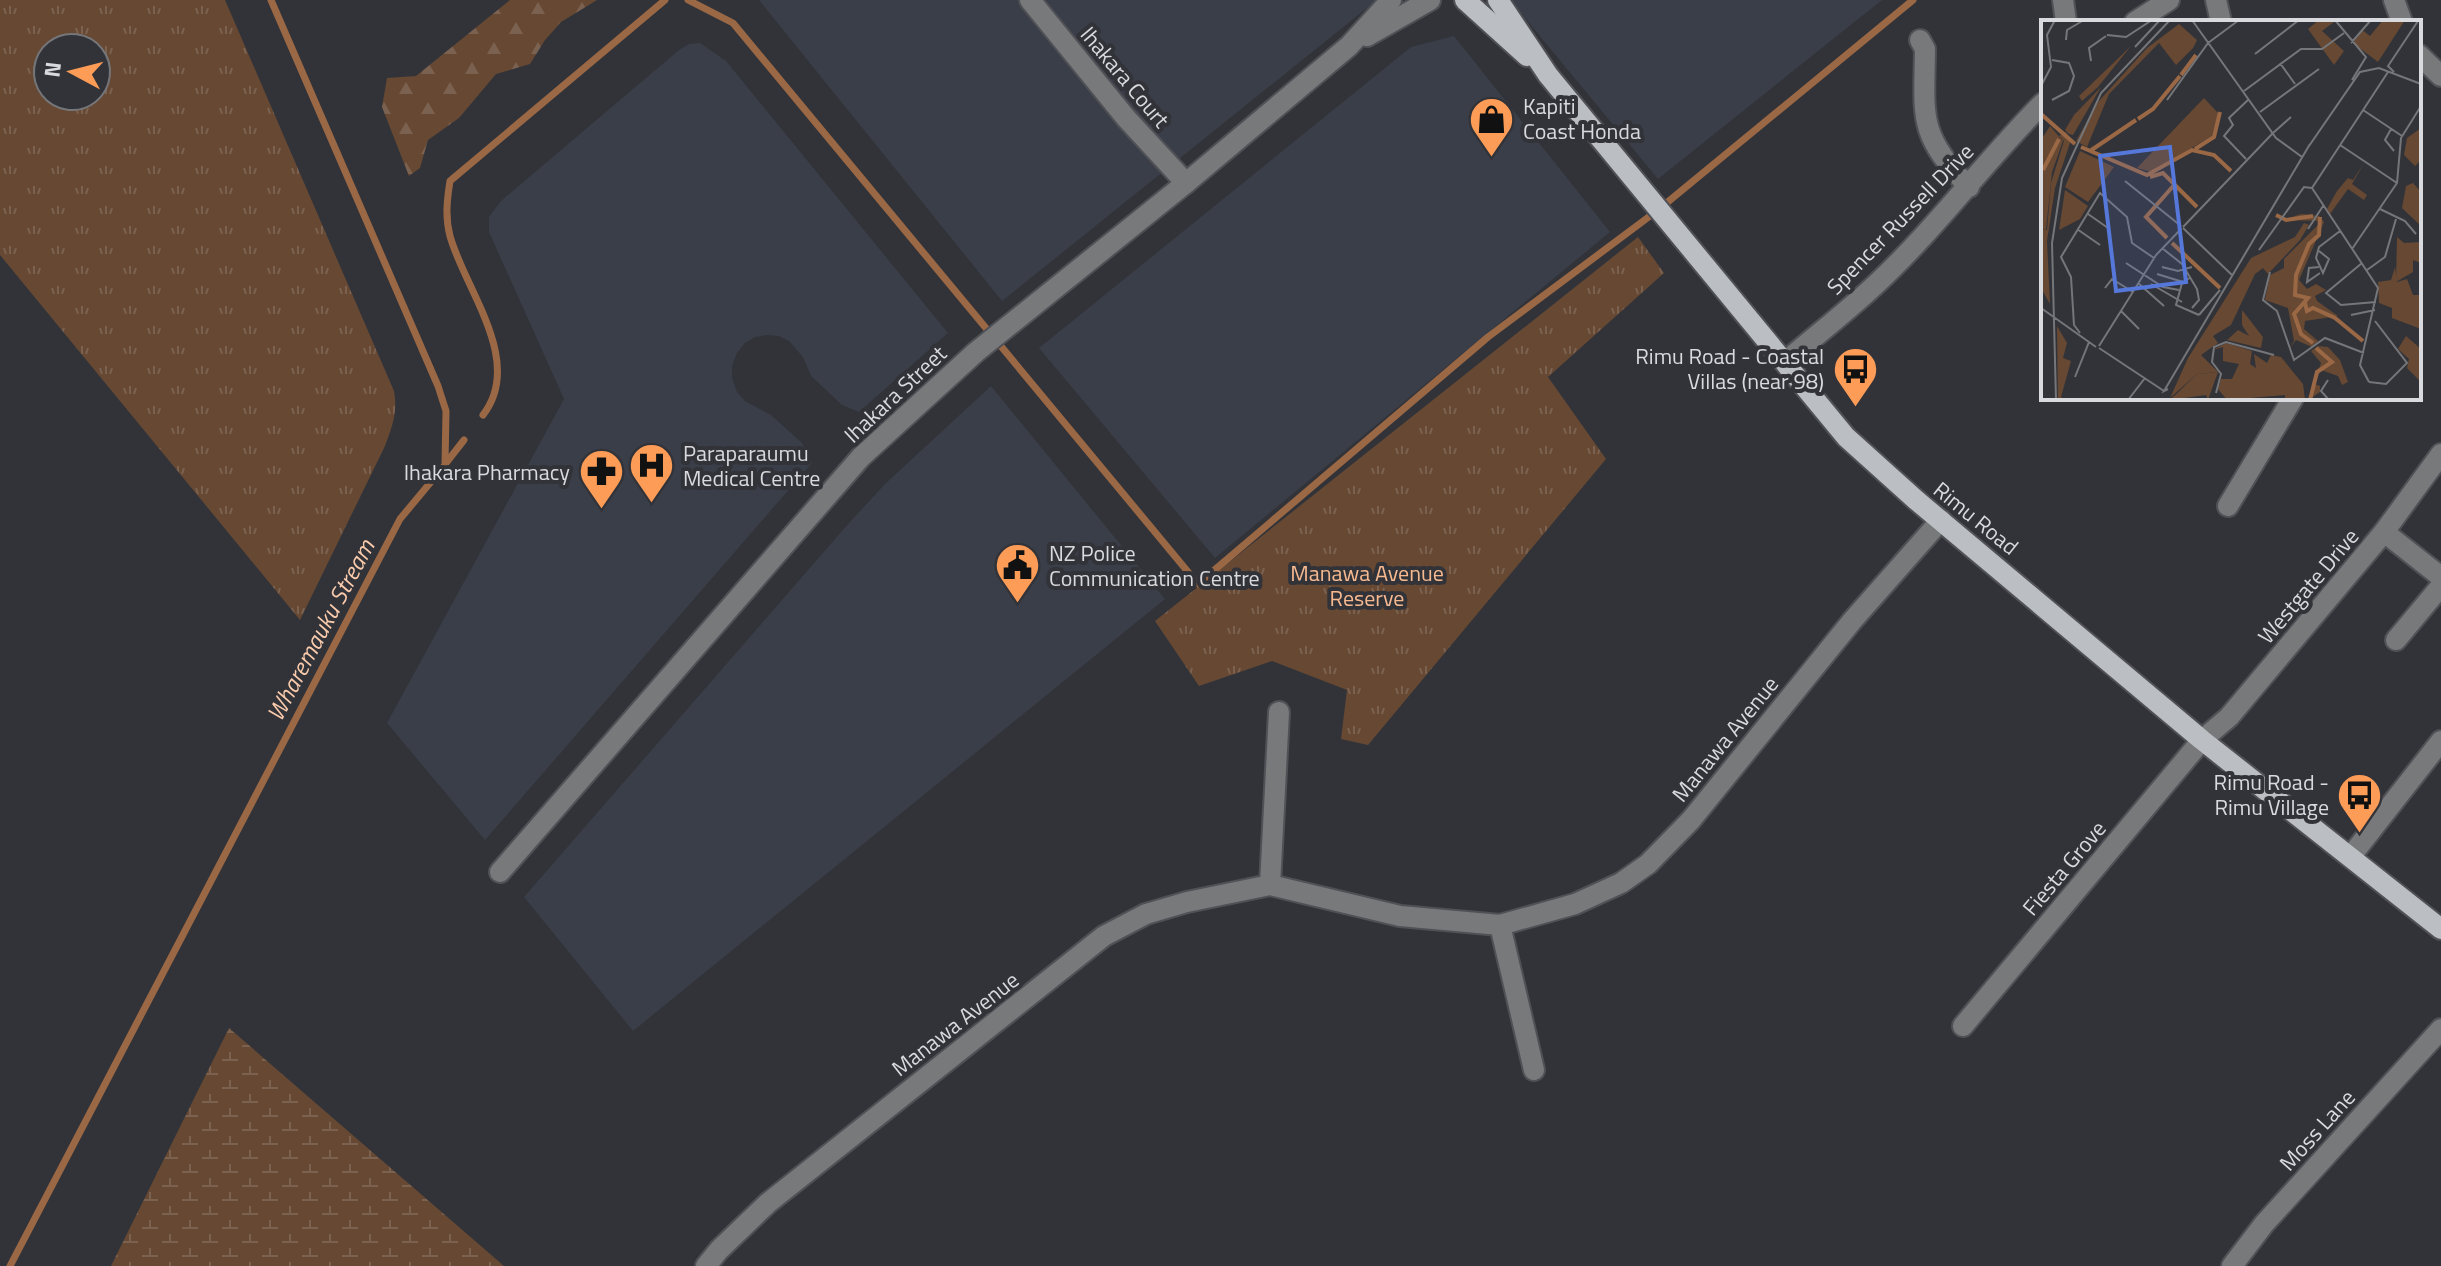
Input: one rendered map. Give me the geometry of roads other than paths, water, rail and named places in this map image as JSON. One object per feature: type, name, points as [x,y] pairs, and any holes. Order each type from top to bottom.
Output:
[{"type":"main road","name":"Rimu Road","points":[[1465,0],[1548,75]]},
{"type":"main road","name":"Rimu Road","points":[[1498,0],[1548,75],[1846,437],[1892,480],[2202,740],[2441,929]]},
{"type":"street","name":"Ihakara Court","points":[[1030,0],[1126,118],[1186,183]]},
{"type":"street","name":"Ihakara Street","points":[[500,872],[861,457],[976,352],[1186,183],[1349,46],[1391,0]]},
{"type":"street","name":"Ihakara Street","points":[[1349,46],[1430,0]]},
{"type":"street","points":[[2063,0],[2066,20]]},
{"type":"street","points":[[2138,20],[2169,0]]},
{"type":"street","points":[[2216,0],[2221,20]]},
{"type":"street","points":[[2394,0],[2401,20]]},
{"type":"street","points":[[1920,40],[1925,49],[1927,129],[1943,160],[1969,187]]},
{"type":"street","points":[[2421,61],[2441,76]]},
{"type":"street","name":"Spencer Russell Drive","points":[[1785,362],[1874,287],[2041,105]]},
{"type":"street","points":[[2228,506],[2292,400]]},
{"type":"street","name":"Westgate Drive","points":[[2202,740],[2229,717],[2384,532],[2441,454]]},
{"type":"street","name":"Manawa Avenue","points":[[706,1266],[768,1203],[1104,936],[1146,914],[1270,885],[1400,916],[1500,925],[1575,904],[1621,883],[1648,864],[1691,820],[1852,621],[1941,520]]},
{"type":"street","points":[[2384,532],[2441,577]]},
{"type":"street","points":[[2396,640],[2441,586]]},
{"type":"street","points":[[1270,885],[1279,712]]},
{"type":"street","name":"Fiesta Grove","points":[[1963,1026],[2202,740]]},
{"type":"street","points":[[2351,856],[2441,741]]},
{"type":"street","points":[[1500,925],[1534,1070]]},
{"type":"street","name":"Moss Lane","points":[[2232,1266],[2264,1224],[2441,1029]]},
{"type":"waterway","name":"Wharemauku Stream","points":[[10,1266],[400,519],[445,465],[446,411],[438,386],[271,0]]},
{"type":"waterway","points":[[483,415],[494,394],[498,372],[495,348],[450,236],[447,222],[450,181],[665,0]]},
{"type":"waterway","points":[[688,0],[733,23],[1198,584],[1488,337],[1658,210],[1913,0]]},
{"type":"waterway","points":[[446,463],[464,440]]},
{"type":"place","name":"Kapiti Coast Honda","points":[[1492,158]]},
{"type":"place","name":"Rimu Road - Coastal Villas (near 98)","points":[[1855,408]]},
{"type":"place","name":"Paraparaumu Medical Centre","points":[[652,505]]},
{"type":"place","name":"Ihakara Pharmacy","points":[[601,511]]},
{"type":"place","name":"NZ Police Communication Centre","points":[[1018,605]]},
{"type":"place","name":"Rimu Road - Rimu Village","points":[[2360,834]]},
{"type":"park label","name":"Manawa Avenue Reserve","points":[[1367,586]]}]
